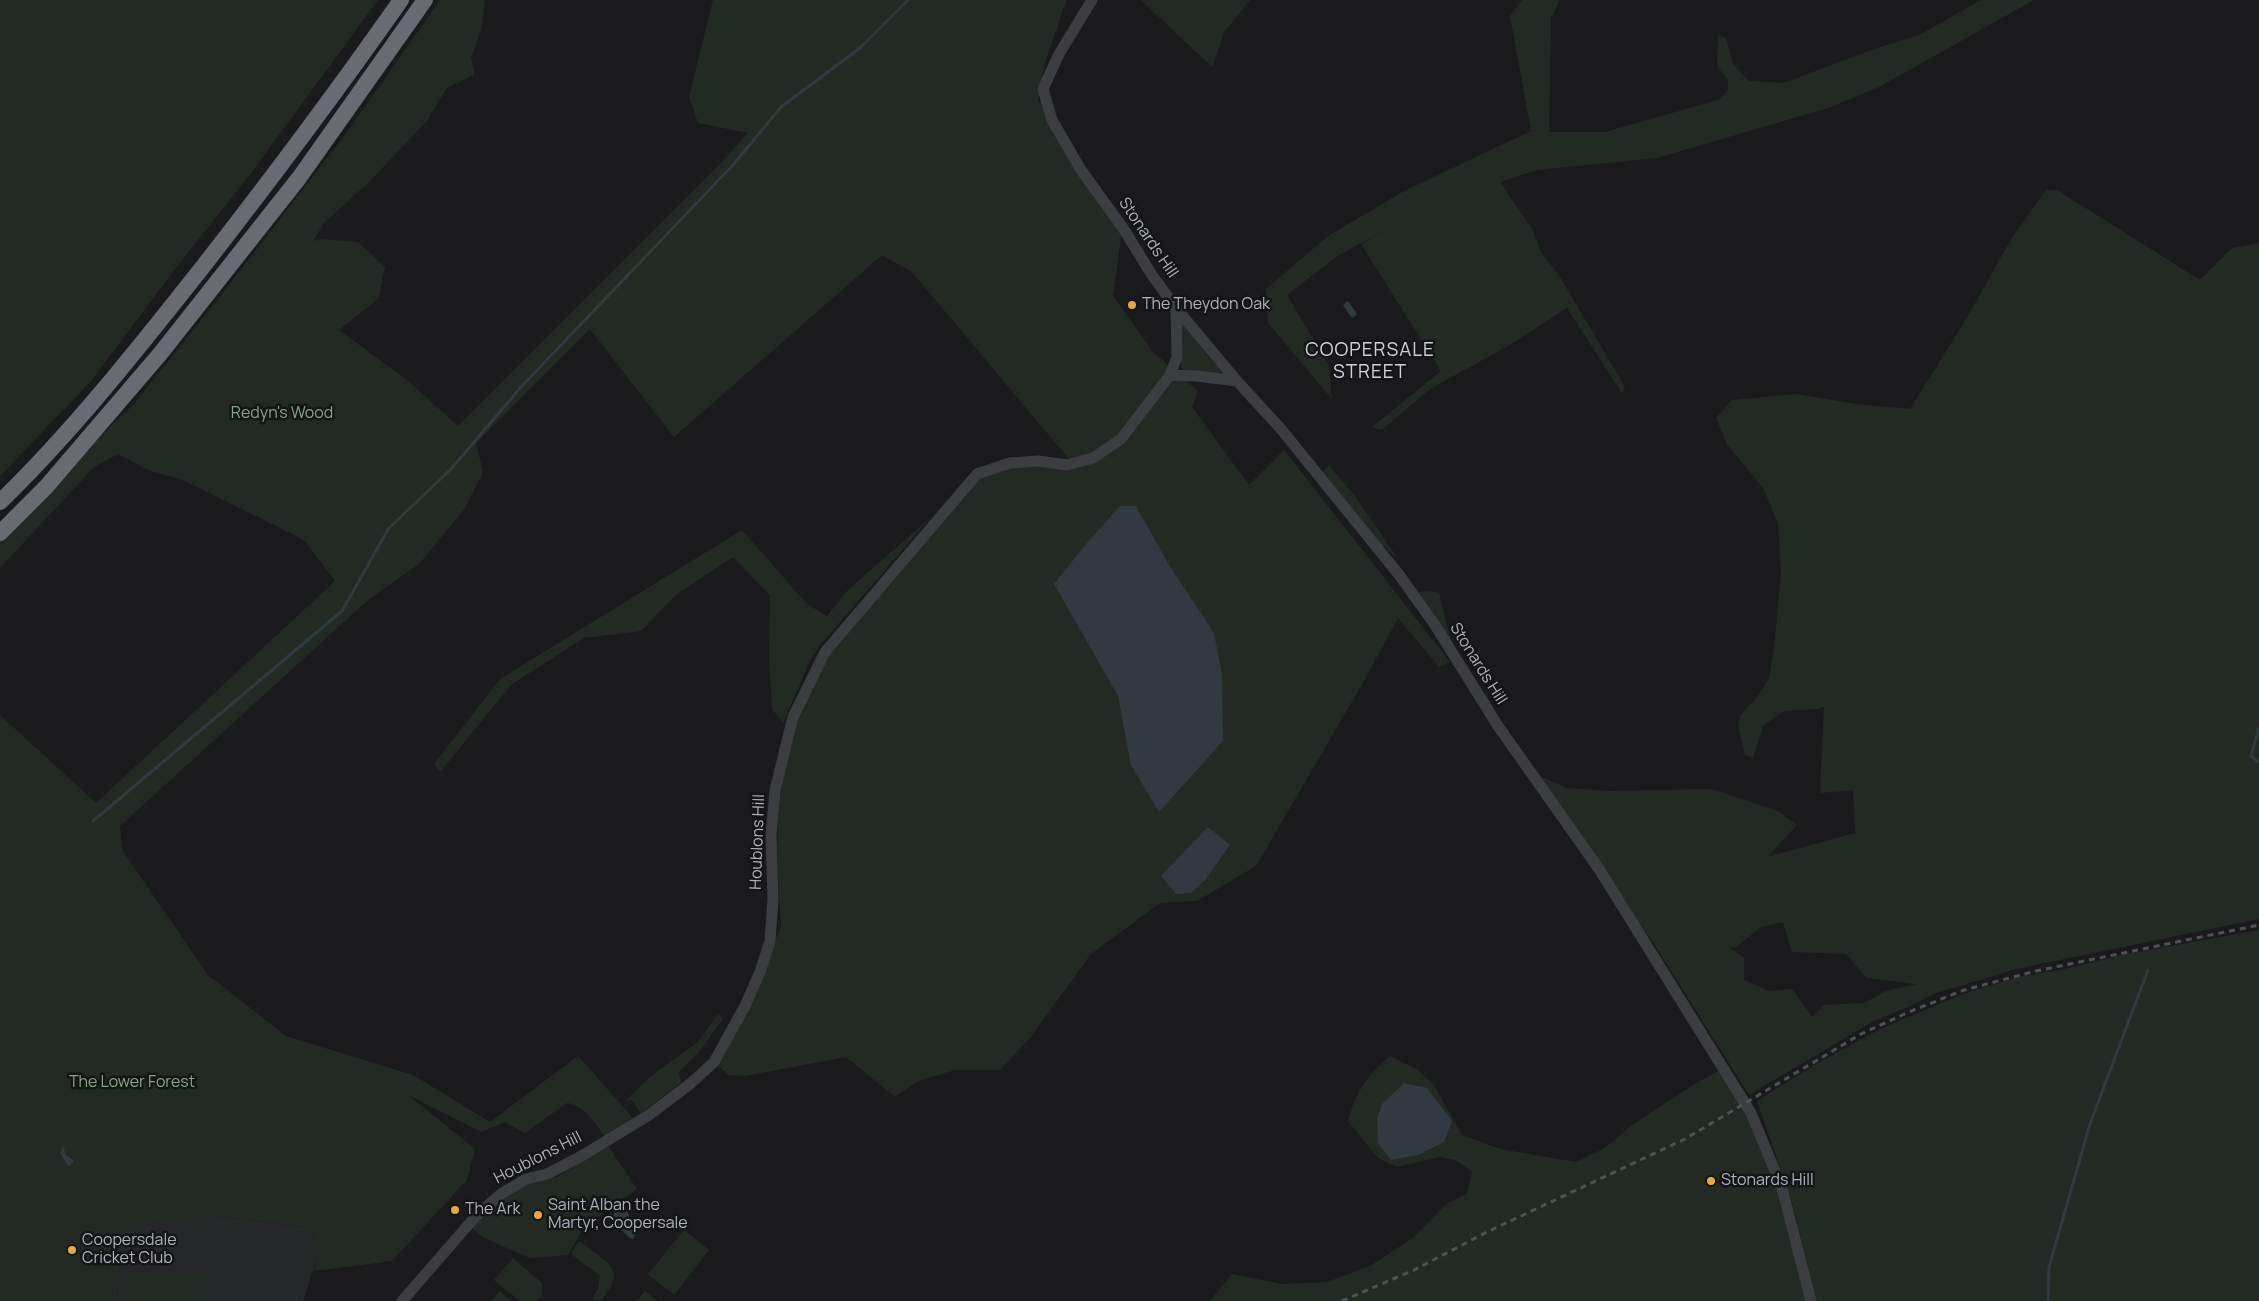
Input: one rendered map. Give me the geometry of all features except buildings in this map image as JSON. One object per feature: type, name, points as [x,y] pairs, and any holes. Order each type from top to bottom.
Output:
[{"type":"highway","points":[[0,502],[28,474],[143,343],[282,166],[401,0]]},
{"type":"highway","points":[[0,533],[46,487],[166,347],[299,178],[425,0]]},
{"type":"street","name":"Stonards Hill","points":[[1092,0],[1059,54],[1043,89],[1052,120],[1081,170],[1123,228],[1152,275],[1176,308],[1237,381],[1281,429],[1400,576],[1435,625],[1498,726],[1599,869],[1751,1113],[1782,1188],[1811,1301]]},
{"type":"street","name":"Houblons Hill","points":[[402,1301],[476,1216],[509,1189],[526,1180],[547,1174],[580,1157],[649,1115],[690,1084],[714,1062],[745,1006],[760,972],[770,941],[773,900],[771,836],[775,790],[793,717],[825,652],[978,474],[1010,463],[1038,462],[1067,465],[1093,458],[1121,439],[1170,375],[1177,357],[1176,308]]},
{"type":"street","points":[[1170,375],[1198,376],[1237,381]]},
{"type":"shaded area","points":[[1348,301],[1357,314],[1352,318],[1343,305]]},
{"type":"shaded area","points":[[1120,506],[1136,506],[1169,565],[1214,633],[1222,675],[1223,741],[1159,812],[1131,765],[1118,696],[1054,584]]},
{"type":"shaded area","points":[[1208,827],[1230,845],[1205,880],[1191,893],[1176,894],[1161,876]]},
{"type":"shaded area","points":[[1404,1083],[1427,1088],[1452,1121],[1444,1142],[1418,1155],[1391,1160],[1378,1143],[1377,1118],[1382,1104]]},
{"type":"shaded area","points":[[63,1146],[66,1155],[74,1161],[69,1167],[60,1153]]},
{"type":"shaded area","points":[[622,1208],[627,1211],[637,1232],[633,1239],[628,1237],[611,1220],[616,1209]]},
{"type":"shaded area","points":[[218,1216],[311,1228],[318,1256],[303,1301],[117,1301],[120,1228]]},
{"type":"green space","points":[[0,0],[378,0],[251,173],[175,269],[91,381],[0,476]]},
{"type":"green space","points":[[440,0],[485,0],[481,32],[471,57],[474,75],[447,88],[426,122],[369,182],[324,223],[313,241],[321,239],[358,242],[385,267],[379,298],[339,330],[407,380],[458,426],[718,166],[748,133],[698,123],[689,97],[713,0],[1066,0],[1045,63],[1038,100],[1122,231],[1113,296],[1153,352],[1198,391],[1192,407],[1249,485],[1284,450],[1450,662],[1439,667],[1398,618],[1364,681],[1256,866],[1197,901],[1160,903],[1091,954],[1030,1038],[1000,1070],[955,1070],[918,1081],[895,1097],[846,1057],[745,1076],[729,1075],[718,1066],[746,1015],[781,926],[777,854],[779,801],[791,724],[815,672],[978,479],[996,471],[1069,459],[912,272],[882,255],[674,437],[590,329],[476,443],[483,472],[463,511],[419,564],[368,600],[120,826],[122,850],[208,975],[286,1036],[413,1075],[490,1122],[578,1056],[633,1118],[605,1137],[584,1111],[573,1104],[567,1103],[525,1133],[505,1122],[481,1132],[408,1095],[475,1149],[467,1180],[392,1261],[314,1271],[318,1256],[311,1228],[219,1216],[120,1228],[117,1301],[0,1301],[0,715],[96,803],[335,581],[304,540],[183,480],[148,470],[118,454],[94,467],[0,568],[0,531],[134,404],[345,135]]},
{"type":"green space","points":[[1141,0],[1250,0],[1225,31],[1212,67]]},
{"type":"green space","points":[[1522,0],[1560,0],[1551,18],[1549,132],[1605,132],[1718,100],[1728,90],[1728,80],[1717,66],[1718,36],[1726,38],[1733,64],[1749,81],[1784,83],[1866,52],[1921,34],[1981,0],[2034,0],[1879,87],[1828,108],[1657,158],[1537,170],[1500,182],[1533,230],[1541,252],[1560,277],[1625,387],[1622,393],[1567,308],[1508,346],[1430,389],[1382,430],[1372,427],[1441,371],[1361,244],[1399,223],[1339,255],[1287,295],[1329,366],[1332,399],[1268,323],[1266,289],[1328,236],[1404,191],[1531,131],[1510,16]]},
{"type":"green space","points":[[2046,190],[2057,190],[2200,280],[2232,248],[2259,243],[2259,919],[2016,969],[1933,994],[1872,1022],[1749,1095],[1654,944],[1535,774],[1567,788],[1609,791],[1712,789],[1778,811],[1797,825],[1767,857],[1855,833],[1853,790],[1820,793],[1824,706],[1819,709],[1784,711],[1763,726],[1753,758],[1745,755],[1738,726],[1740,716],[1757,697],[1769,679],[1774,648],[1781,574],[1778,523],[1763,488],[1727,444],[1716,418],[1732,400],[1796,394],[1857,404],[1910,409],[1965,321],[2010,241]],"holes":[[[1783,922],[1792,952],[1846,954],[1867,978],[1917,984],[1886,991],[1864,1003],[1824,1005],[1812,1017],[1792,989],[1769,991],[1744,980],[1744,958],[1730,948],[1736,947],[1761,927]]]},
{"type":"green space","points":[[1181,320],[1206,353],[1228,377],[1186,371],[1181,368]]},
{"type":"green space","points":[[1329,465],[1355,496],[1399,560],[1371,535],[1321,474]]},
{"type":"green space","points":[[931,517],[822,643],[811,659],[783,723],[772,709],[769,658],[770,595],[733,557],[676,595],[641,631],[584,638],[512,684],[440,772],[434,764],[500,679],[742,530],[807,604],[827,616],[848,590]]},
{"type":"green space","points":[[1430,591],[1439,593],[1451,642],[1419,592]]},
{"type":"green space","points":[[2259,930],[2259,1301],[1816,1301],[1792,1202],[1757,1101],[1814,1065],[1880,1029],[1958,996],[2017,977],[2060,970],[2122,955]]},
{"type":"green space","points":[[718,1014],[723,1019],[698,1053],[679,1072],[681,1083],[641,1113],[632,1100],[625,1101],[651,1076],[698,1042]]},
{"type":"green space","points":[[1390,1056],[1418,1070],[1434,1085],[1462,1135],[1500,1149],[1576,1162],[1605,1148],[1632,1125],[1698,1082],[1724,1068],[1765,1146],[1786,1217],[1807,1301],[1210,1301],[1232,1274],[1282,1284],[1327,1282],[1370,1266],[1413,1238],[1446,1204],[1467,1194],[1472,1171],[1455,1160],[1440,1157],[1397,1167],[1378,1158],[1348,1121],[1363,1085]]},
{"type":"green space","points":[[608,1146],[637,1189],[584,1227],[568,1255],[530,1258],[482,1237],[472,1227],[484,1213],[528,1182],[557,1177]]},
{"type":"green space","points":[[684,1230],[709,1250],[674,1295],[648,1274]]},
{"type":"green space","points":[[579,1241],[605,1261],[613,1270],[613,1282],[601,1301],[592,1299],[599,1287],[600,1276],[571,1254]]},
{"type":"green space","points":[[513,1258],[542,1283],[542,1295],[537,1301],[520,1301],[494,1280]]},
{"type":"green space","points":[[126,1271],[207,1273],[206,1301],[125,1301]]},
{"type":"green space","points":[[500,1291],[511,1301],[491,1301]]},
{"type":"green space","points":[[645,1291],[658,1301],[637,1301]]},
{"type":"waterway","points":[[93,821],[342,611],[389,528],[451,469],[521,387],[733,165],[781,107],[860,48],[908,0]]},
{"type":"waterway","points":[[2259,728],[2251,756],[2259,762]]},
{"type":"waterway","points":[[2048,1301],[2049,1267],[2090,1124],[2148,970]]},
{"type":"railway","points":[[1342,1301],[1414,1270],[1489,1231],[1685,1139],[1861,1034],[1909,1012],[1964,990],[2036,971],[2259,925]]},
{"type":"place","name":"The Theydon Oak","points":[[1132,305]]},
{"type":"place","name":"Stonards Hill","points":[[1711,1181]]},
{"type":"place","name":"The Ark","points":[[455,1210]]},
{"type":"place","name":"Saint Alban the Martyr, Coopersale","points":[[538,1215]]},
{"type":"place","name":"Coopersdale Cricket Club","points":[[72,1250]]},
{"type":"district","name":"COOPERSALE STREET","points":[[1370,362]]},
{"type":"park label","name":"Redyn's Wood","points":[[282,414]]},
{"type":"park label","name":"The Lower Forest","points":[[132,1083]]}]
